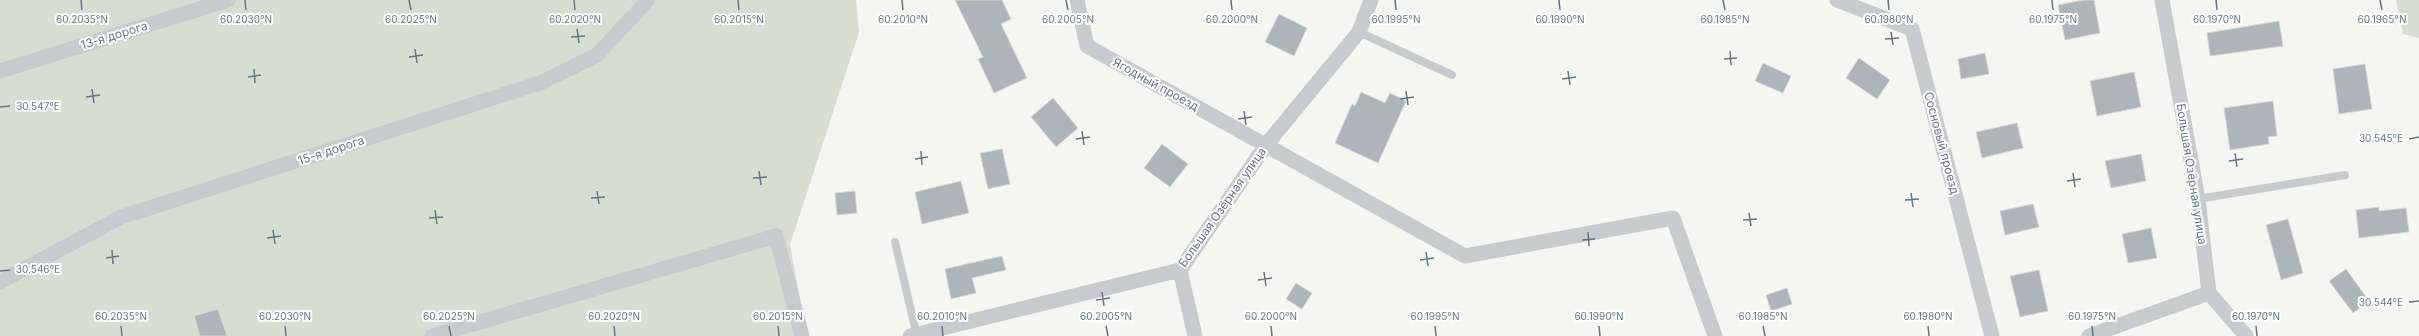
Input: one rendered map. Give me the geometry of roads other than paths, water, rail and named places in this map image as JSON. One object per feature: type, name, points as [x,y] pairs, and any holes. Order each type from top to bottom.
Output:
[{"type":"street","name":"13-я дорога","points":[[0,71],[228,0]]},
{"type":"street","name":"15-я дорога","points":[[0,282],[121,217],[540,83],[597,55],[648,0]]},
{"type":"street","name":"Ягодный проезд","points":[[1077,0],[1087,46],[1465,256],[1673,218],[1715,336]]},
{"type":"street","name":"Большая Озёрная улица","points":[[915,335],[1180,270],[1266,145],[1359,32],[1371,0]]},
{"type":"street","name":"Сосновый проезд","points":[[1837,0],[1912,29],[1992,336]]},
{"type":"street","name":"Большая Озёрная улица","points":[[2162,0],[2198,199],[2209,293]]},
{"type":"street","points":[[432,336],[776,236],[802,336]]},
{"type":"street","points":[[1180,270],[1195,336]]},
{"type":"street","points":[[2089,336],[2209,293],[2246,336]]},
{"type":"lane","points":[[1359,32],[1452,75]]},
{"type":"lane","points":[[2198,199],[2345,175]]},
{"type":"lane","points":[[895,242],[915,335]]}]
